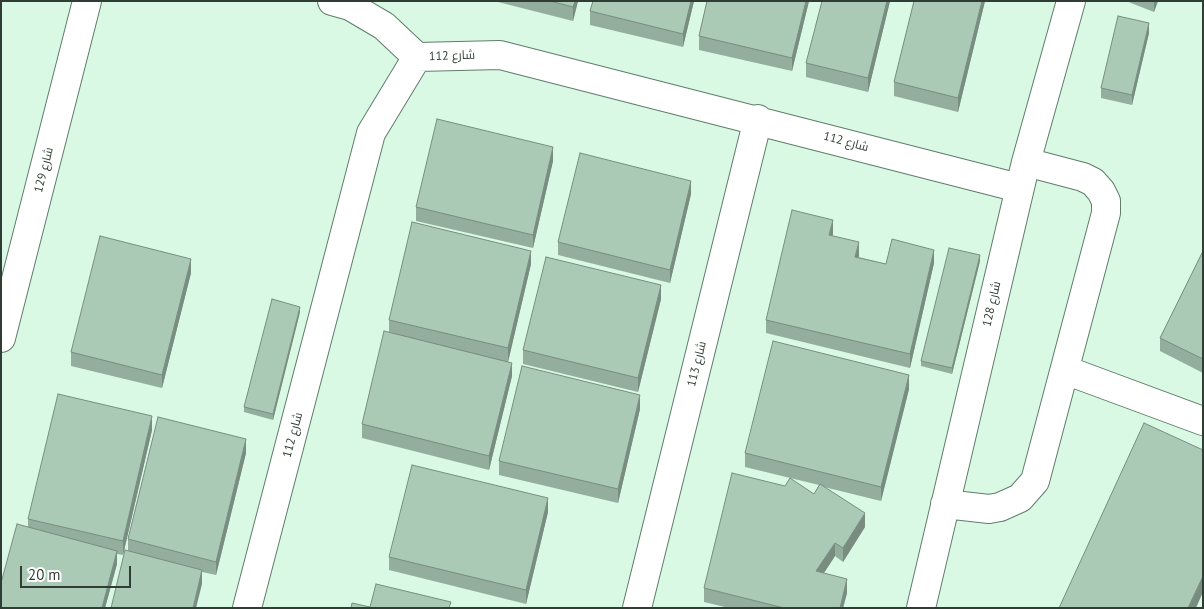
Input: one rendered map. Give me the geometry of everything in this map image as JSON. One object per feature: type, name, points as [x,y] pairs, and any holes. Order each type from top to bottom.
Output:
[{"type":"street","name":"شارع 129","points":[[1,338],[87,1]]},
{"type":"street","points":[[332,1],[350,6],[384,26],[417,57]]},
{"type":"street","name":"شارع 128","points":[[921,608],[1019,188],[1071,1]]},
{"type":"street","name":"شارع 112","points":[[247,608],[371,133],[417,57],[500,55],[758,119],[1019,188]]},
{"type":"street","name":"شارع 113","points":[[637,608],[758,119]]},
{"type":"street","points":[[945,504],[988,509],[1000,508],[1010,504],[1028,490],[1038,470],[1106,213],[1106,201],[1102,191],[1088,180],[1026,162]]},
{"type":"street","points":[[1065,370],[1203,421]]},
{"type":"building","points":[[550,1],[575,1],[573,7]]},
{"type":"building","points":[[593,1],[691,1],[683,34],[590,11]]},
{"type":"building","points":[[707,1],[806,1],[792,58],[699,36]]},
{"type":"building","points":[[822,1],[887,1],[868,78],[806,63]]},
{"type":"building","points":[[914,1],[982,1],[958,98],[894,82]]},
{"type":"building","points":[[1118,16],[1149,23],[1132,95],[1101,88]]},
{"type":"building","points":[[437,119],[553,147],[533,235],[416,207]]},
{"type":"building","points":[[580,153],[691,181],[670,270],[558,242]]},
{"type":"building","points":[[792,210],[833,220],[829,235],[859,242],[855,257],[886,264],[892,239],[934,250],[910,354],[766,320]]},
{"type":"building","points":[[412,222],[531,251],[508,348],[389,320]]},
{"type":"building","points":[[100,236],[191,259],[162,375],[71,352]]},
{"type":"building","points":[[949,248],[980,255],[952,368],[921,361]]},
{"type":"building","points":[[1203,251],[1203,359],[1160,338]]},
{"type":"building","points":[[546,257],[661,285],[638,378],[523,350]]},
{"type":"building","points":[[272,299],[300,307],[273,414],[244,407]]},
{"type":"building","points":[[384,331],[512,363],[489,456],[362,424]]},
{"type":"building","points":[[773,341],[909,375],[881,487],[745,453]]},
{"type":"building","points":[[522,366],[640,395],[618,489],[499,461]]},
{"type":"building","points":[[58,394],[152,416],[123,541],[28,519]]},
{"type":"building","points":[[158,417],[246,439],[216,562],[128,539]]},
{"type":"building","points":[[1144,423],[1203,450],[1203,576],[1188,608],[1059,608]]},
{"type":"building","points":[[412,465],[548,498],[526,590],[389,557]]},
{"type":"building","points":[[732,473],[785,486],[790,478],[814,494],[820,484],[865,513],[843,548],[835,543],[816,571],[847,579],[840,608],[784,608],[704,588]]},
{"type":"building","points":[[17,524],[117,551],[102,608],[1,608],[1,583]]},
{"type":"building","points":[[125,550],[202,570],[193,608],[111,608]]},
{"type":"building","points":[[376,584],[451,602],[449,608],[351,608],[352,603],[370,607]]}]
